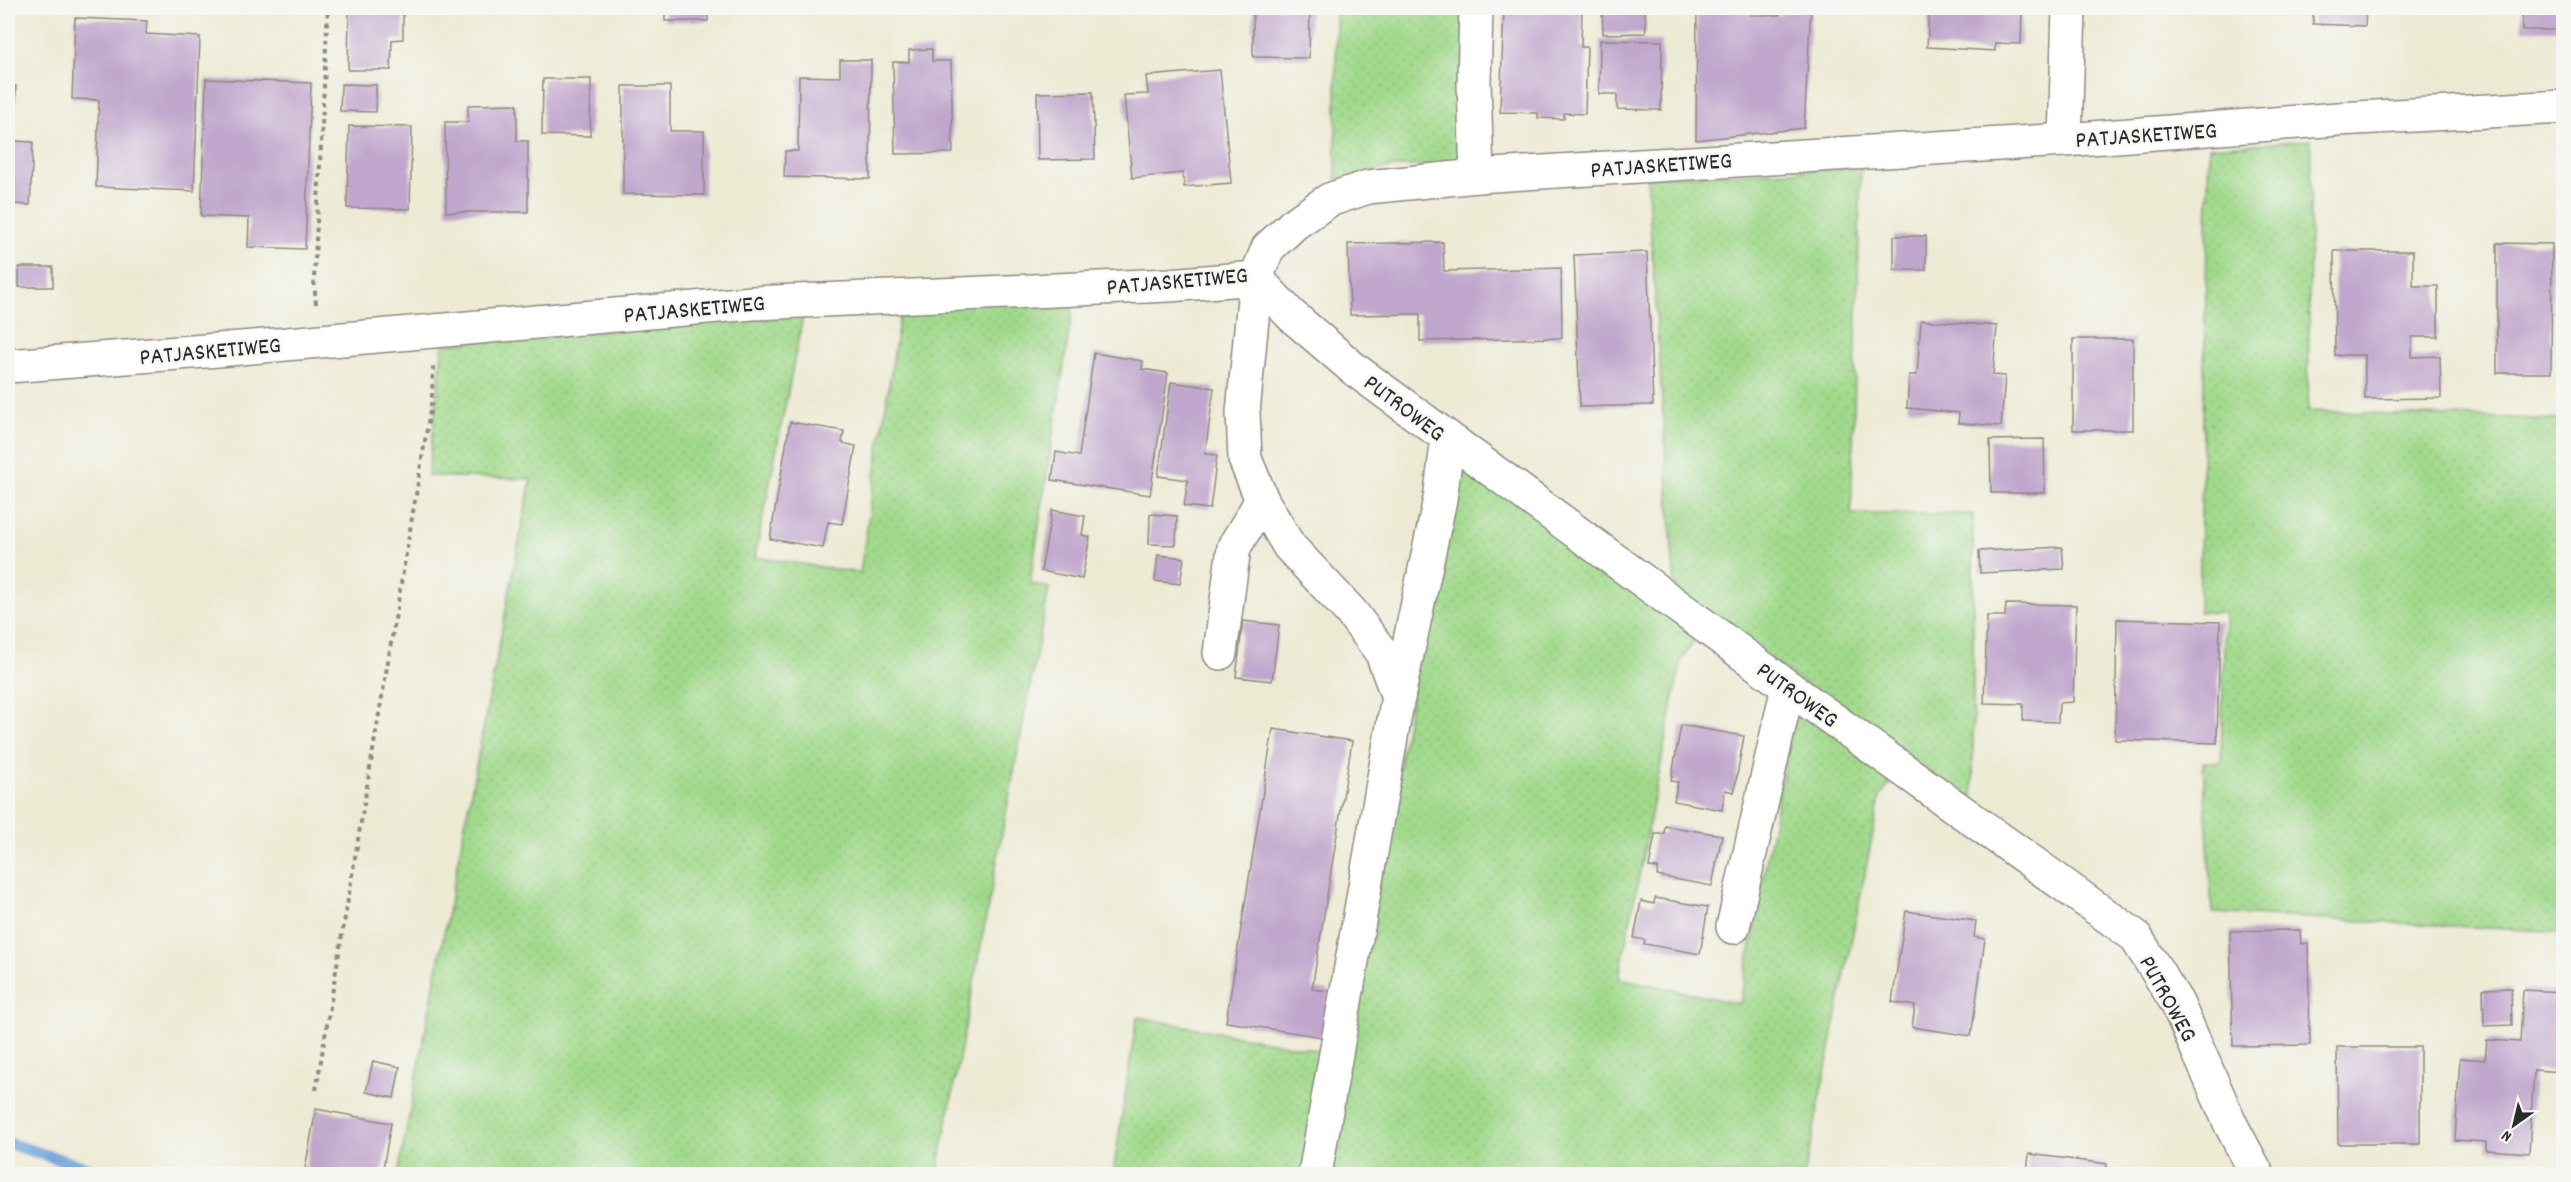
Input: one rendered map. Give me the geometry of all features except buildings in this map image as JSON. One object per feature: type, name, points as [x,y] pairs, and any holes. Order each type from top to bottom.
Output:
[{"type":"street","points":[[1476,8],[1474,83],[1477,176]]},
{"type":"street","points":[[2065,140],[2068,8]]},
{"type":"street","name":"PATJASKETIWEG","points":[[8,366],[752,303],[1168,285],[1257,278],[1268,248],[1294,224],[1329,200],[1368,187],[1477,176],[2065,140],[2338,119],[2564,107]]},
{"type":"street","points":[[1257,278],[1244,412],[1245,459],[1262,501],[1289,546],[1351,612],[1382,653],[1398,698]]},
{"type":"street","name":"PUTROWEG","points":[[1257,278],[1292,315],[1354,369],[1788,687],[2135,936],[2177,1003],[2231,1125],[2257,1174]]},
{"type":"street","points":[[1315,1174],[1398,698],[1440,499],[1448,438]]},
{"type":"street","points":[[1220,653],[1234,547],[1262,501]]},
{"type":"street","points":[[1733,927],[1788,687]]},
{"type":"path","points":[[320,341],[314,280],[328,8]]},
{"type":"path","points":[[316,1090],[432,399],[435,331]]},
{"type":"green space","points":[[1336,8],[1471,8],[1466,166],[1415,166],[1385,169],[1370,172],[1336,185]]},
{"type":"green space","points":[[2311,140],[2308,411],[2563,420],[2563,932],[2212,913],[2203,762],[2221,762],[2225,613],[2199,612],[2209,147]]},
{"type":"green space","points":[[1861,168],[1851,514],[1973,514],[1973,804],[1675,591],[1647,177]]},
{"type":"green space","points":[[1075,294],[1030,583],[1049,588],[937,1174],[398,1174],[531,479],[428,476],[443,344],[803,316],[755,557],[860,573],[901,308]]},
{"type":"green space","points":[[1455,455],[1699,634],[1681,661],[1619,978],[1740,1004],[1791,728],[1803,709],[1895,777],[1880,797],[1805,1174],[1113,1174],[1137,1017],[1347,1056]]},
{"type":"waterway","points":[[8,1143],[106,1174]]}]
